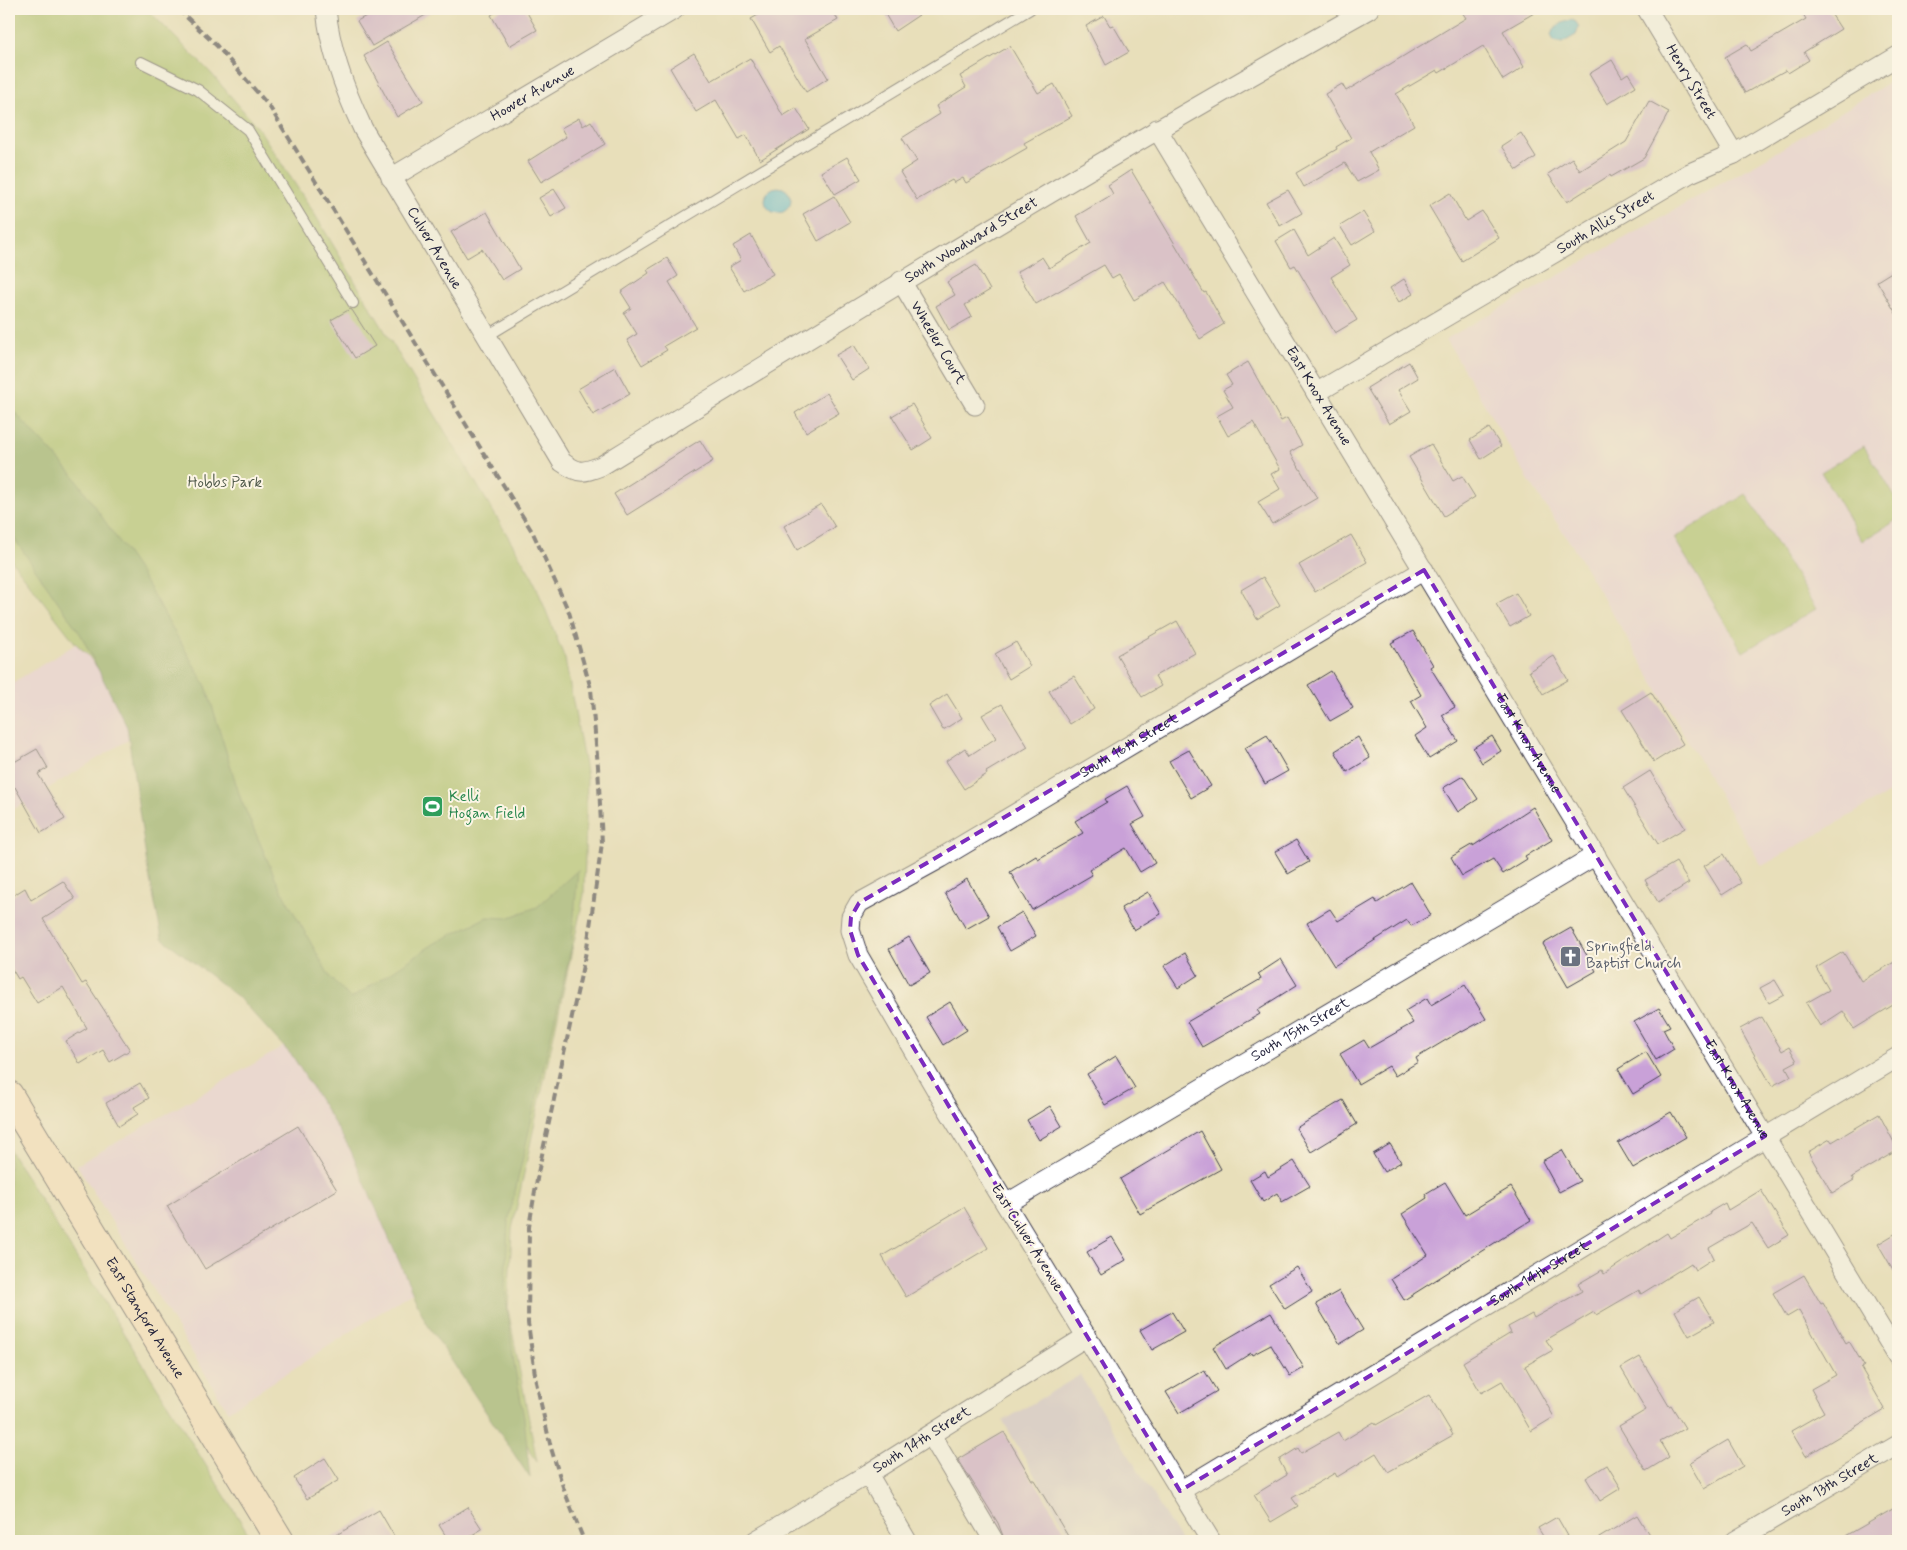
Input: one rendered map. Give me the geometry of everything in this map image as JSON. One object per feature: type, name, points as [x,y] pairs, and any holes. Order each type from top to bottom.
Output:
[{"type":"main road","name":"East Stanford Avenue","points":[[9,1095],[280,1541]]},
{"type":"street","name":"Culver Avenue","points":[[326,9],[337,63],[351,103],[363,129],[562,462],[576,471]]},
{"type":"street","name":"Hoover Avenue","points":[[391,178],[675,9]]},
{"type":"street","name":"South Woodward Street","points":[[576,471],[602,466],[901,281],[1158,129],[1369,9]]},
{"type":"street","name":"Henry Street","points":[[1647,9],[1734,154]]},
{"type":"street","name":"South Allis Street","points":[[1316,393],[1690,173],[1734,154],[1898,56]]},
{"type":"street","name":"East Knox Avenue","points":[[1158,129],[1898,1358]]},
{"type":"street","name":"Wheeler Court","points":[[901,281],[975,405]]},
{"type":"street","name":"South 16th Street","points":[[850,930],[851,917],[859,903],[941,858],[1424,570]]},
{"type":"street","name":"South 15th Street","points":[[1006,1204],[1596,855]]},
{"type":"street","name":"East Culver Avenue","points":[[850,930],[858,955],[944,1103],[1211,1541]]},
{"type":"street","name":"South 14th Street","points":[[1180,1490],[1898,1057]]},
{"type":"street","name":"South 14th Street","points":[[755,1541],[868,1474],[1087,1336]]},
{"type":"street","points":[[930,1435],[994,1541]]},
{"type":"street","name":"South 13th Street","points":[[1736,1541],[1898,1444]]},
{"type":"street","points":[[868,1474],[907,1541]]},
{"type":"lane","points":[[487,336],[1030,9]]},
{"type":"lane","points":[[142,62],[198,90],[248,130],[353,303]]},
{"type":"highlighted area","points":[[1424,570],[1765,1136],[1180,1491],[858,955],[850,930],[851,917],[859,903]]},
{"type":"shaded area","points":[[1898,77],[1898,788],[1762,866],[1573,547],[1531,484],[1446,339],[1763,160]]},
{"type":"shaded area","points":[[76,644],[88,655],[143,731],[9,812],[9,685]]},
{"type":"shaded area","points":[[325,1023],[463,1259],[228,1411],[77,1165]]},
{"type":"shaded area","points":[[1080,1375],[1181,1541],[1073,1541],[1003,1421]]},
{"type":"green space","name":"Hobbs Park","points":[[14,9],[147,9],[210,72],[259,129],[314,213],[533,578],[565,659],[587,777],[584,895],[512,1229],[508,1309],[537,1462],[431,1280],[217,835],[88,655],[76,644],[9,557],[9,12]]},
{"type":"green space","points":[[9,406],[74,476],[141,574],[206,686],[241,800],[278,884],[330,977],[351,999],[435,943],[487,917],[507,918],[537,907],[578,870],[571,949],[508,1222],[505,1288],[514,1363],[524,1418],[530,1478],[425,1321],[350,1149],[293,1057],[238,997],[162,938],[147,865],[127,727],[81,635],[9,531]]},
{"type":"green space","points":[[1864,446],[1898,502],[1898,519],[1862,541],[1821,472]]},
{"type":"green space","points":[[1746,494],[1816,609],[1743,652],[1674,538]]},
{"type":"green space","points":[[9,1149],[253,1541],[9,1541]]},
{"type":"water","points":[[1572,20],[1579,27],[1576,35],[1562,43],[1554,41],[1551,35],[1554,29],[1562,23]]},
{"type":"water","points":[[778,187],[787,191],[791,200],[787,209],[778,213],[769,209],[765,200],[769,191]]},
{"type":"building","points":[[379,9],[436,9],[372,46],[357,21]]},
{"type":"building","points":[[501,9],[525,9],[537,30],[509,46],[491,15]]},
{"type":"building","points":[[769,9],[832,9],[838,20],[805,39],[828,78],[806,92],[779,46],[770,52],[751,19]]},
{"type":"building","points":[[882,9],[928,9],[895,31]]},
{"type":"building","points":[[1460,9],[1541,9],[1503,31],[1524,67],[1503,80],[1483,46],[1439,73],[1437,70],[1396,94],[1414,125],[1369,152],[1379,170],[1357,182],[1345,163],[1304,187],[1296,173],[1337,149],[1336,147],[1351,138],[1325,94],[1342,84],[1346,91],[1466,18]]},
{"type":"building","points":[[1800,9],[1828,9],[1841,29],[1804,52],[1809,60],[1788,73],[1786,70],[1745,93],[1725,57],[1747,44],[1751,51],[1806,19]]},
{"type":"building","points":[[1104,16],[1110,26],[1113,25],[1129,52],[1106,65],[1086,26]]},
{"type":"building","points":[[387,42],[423,101],[397,117],[364,56]]},
{"type":"building","points":[[1010,46],[1038,93],[1054,84],[1072,116],[1024,143],[1027,148],[966,183],[963,178],[954,183],[952,180],[917,200],[900,172],[917,161],[902,138],[940,114],[936,106],[966,87],[960,76]]},
{"type":"building","points":[[694,53],[711,81],[750,58],[783,116],[796,108],[809,129],[760,160],[746,135],[739,139],[716,100],[696,112],[670,68]]},
{"type":"building","points":[[1612,60],[1622,77],[1628,73],[1636,86],[1607,104],[1589,74]]},
{"type":"building","points":[[1649,101],[1669,112],[1644,158],[1611,177],[1610,175],[1567,202],[1548,174],[1572,158],[1580,171],[1626,142]]},
{"type":"building","points":[[579,118],[583,126],[591,121],[605,144],[541,182],[528,161],[566,137],[561,128]]},
{"type":"building","points":[[1521,133],[1536,157],[1517,170],[1501,146]]},
{"type":"building","points":[[847,157],[861,179],[835,194],[821,172]]},
{"type":"building","points":[[1131,170],[1224,324],[1200,339],[1165,282],[1134,300],[1119,274],[1112,278],[1104,265],[1036,304],[1017,272],[1042,257],[1049,268],[1091,243],[1076,216],[1113,194],[1108,185]]},
{"type":"building","points":[[554,189],[566,208],[551,217],[539,198]]},
{"type":"building","points":[[1288,190],[1302,213],[1280,226],[1266,202]]},
{"type":"building","points":[[1450,193],[1466,221],[1482,211],[1499,238],[1462,261],[1429,206]]},
{"type":"building","points":[[834,196],[850,222],[818,241],[803,214]]},
{"type":"building","points":[[487,212],[520,269],[502,280],[482,249],[467,258],[451,232]]},
{"type":"building","points":[[1363,212],[1375,231],[1352,245],[1340,226]]},
{"type":"building","points":[[1294,230],[1308,255],[1334,238],[1350,265],[1331,277],[1357,320],[1335,333],[1295,265],[1291,267],[1276,241]]},
{"type":"building","points":[[751,235],[773,274],[744,291],[729,267],[741,260],[733,246]]},
{"type":"building","points":[[667,258],[678,276],[669,282],[696,327],[664,346],[667,350],[642,365],[627,340],[637,334],[624,313],[631,308],[621,292],[649,273],[647,270]]},
{"type":"building","points":[[976,265],[990,290],[965,305],[972,317],[949,330],[936,306],[955,295],[947,282]]},
{"type":"building","points":[[1898,268],[1898,317],[1877,281]]},
{"type":"building","points":[[1404,279],[1413,294],[1399,302],[1390,288]]},
{"type":"building","points":[[350,309],[375,346],[355,358],[331,320]]},
{"type":"building","points":[[854,345],[869,369],[852,380],[836,355]]},
{"type":"building","points":[[1248,362],[1281,421],[1287,418],[1302,445],[1290,452],[1317,498],[1272,524],[1258,502],[1280,489],[1271,474],[1280,469],[1253,422],[1228,436],[1217,416],[1233,407],[1223,390],[1232,385],[1226,375]]},
{"type":"building","points":[[1409,362],[1418,378],[1398,390],[1411,411],[1389,424],[1367,388]]},
{"type":"building","points":[[615,367],[630,394],[593,415],[578,389]]},
{"type":"building","points":[[827,393],[839,413],[806,432],[795,413]]},
{"type":"building","points":[[912,404],[932,438],[913,450],[892,416]]},
{"type":"building","points":[[1489,428],[1501,446],[1481,459],[1470,440]]},
{"type":"building","points":[[700,440],[713,461],[627,515],[614,494]]},
{"type":"building","points":[[1431,444],[1453,481],[1462,476],[1475,497],[1444,516],[1409,457]]},
{"type":"building","points":[[821,504],[835,527],[797,550],[784,526]]},
{"type":"building","points":[[1351,535],[1367,562],[1315,592],[1299,565]]},
{"type":"building","points":[[1263,577],[1280,605],[1257,619],[1241,590]]},
{"type":"building","points":[[1516,593],[1529,616],[1510,627],[1496,604]]},
{"type":"building","points":[[1177,621],[1195,653],[1155,676],[1161,686],[1142,697],[1117,655]]},
{"type":"building","points":[[1413,631],[1433,665],[1430,667],[1455,707],[1442,715],[1458,741],[1429,759],[1415,736],[1427,728],[1411,701],[1421,695],[1391,643]]},
{"type":"building","points":[[1016,642],[1030,666],[1009,679],[995,654]]},
{"type":"building","points":[[1554,656],[1568,680],[1543,694],[1529,671]]},
{"type":"building","points":[[1331,671],[1353,708],[1330,721],[1308,685]]},
{"type":"building","points":[[1074,676],[1094,709],[1070,724],[1049,691]]},
{"type":"building","points":[[1651,692],[1683,744],[1654,762],[1622,710]]},
{"type":"building","points":[[947,694],[962,718],[943,730],[929,706]]},
{"type":"building","points":[[1002,704],[1028,747],[986,772],[987,774],[964,789],[946,761],[965,748],[970,755],[996,738],[982,715]]},
{"type":"building","points":[[1267,735],[1288,771],[1265,784],[1245,748]]},
{"type":"building","points":[[1492,736],[1501,751],[1482,763],[1473,748]]},
{"type":"building","points":[[1358,737],[1370,758],[1347,772],[1335,751]]},
{"type":"building","points":[[37,749],[48,768],[38,774],[65,819],[41,833],[15,787],[9,791],[9,765]]},
{"type":"building","points":[[1189,750],[1211,786],[1191,798],[1169,761]]},
{"type":"building","points":[[1650,771],[1685,828],[1658,844],[1623,788]]},
{"type":"building","points":[[1463,776],[1478,799],[1458,812],[1443,788]]},
{"type":"building","points":[[1127,786],[1145,817],[1132,824],[1155,863],[1140,872],[1126,848],[1089,870],[1092,875],[1032,910],[1010,872],[1036,856],[1038,859],[1083,833],[1075,821],[1107,802],[1105,799]]},
{"type":"building","points":[[1533,807],[1552,840],[1525,856],[1527,859],[1503,874],[1493,859],[1462,876],[1451,857],[1473,844],[1473,846]]},
{"type":"building","points":[[1296,840],[1309,862],[1288,874],[1275,852]]},
{"type":"building","points":[[1724,854],[1741,883],[1722,895],[1704,866]]},
{"type":"building","points":[[1676,862],[1689,883],[1658,902],[1645,880]]},
{"type":"building","points":[[967,879],[989,916],[966,929],[945,893]]},
{"type":"building","points":[[63,881],[75,899],[43,919],[82,984],[86,982],[130,1050],[110,1062],[103,1050],[80,1064],[66,1041],[87,1028],[63,987],[37,1003],[21,977],[18,979],[9,964],[9,898],[25,888],[31,900]]},
{"type":"building","points":[[1411,882],[1431,915],[1411,926],[1407,920],[1334,966],[1307,923],[1330,909],[1338,921],[1375,899],[1377,903]]},
{"type":"building","points":[[1148,892],[1161,914],[1134,930],[1121,908]]},
{"type":"building","points":[[1022,912],[1036,936],[1010,951],[997,927]]},
{"type":"building","points":[[1571,928],[1596,971],[1568,987],[1543,944]]},
{"type":"building","points":[[909,937],[930,973],[909,985],[889,949]]},
{"type":"building","points":[[1843,952],[1861,981],[1898,960],[1898,1002],[1854,1029],[1843,1011],[1820,1026],[1806,1003],[1829,990],[1816,968]]},
{"type":"building","points":[[1185,953],[1198,975],[1178,988],[1164,966]]},
{"type":"building","points":[[1281,959],[1297,985],[1257,1010],[1260,1014],[1202,1047],[1187,1022],[1261,979],[1258,974]]},
{"type":"building","points":[[1775,980],[1784,995],[1769,1003],[1760,988]]},
{"type":"building","points":[[1465,985],[1486,1019],[1461,1031],[1416,1058],[1418,1062],[1395,1076],[1389,1066],[1358,1084],[1340,1054],[1364,1040],[1369,1048],[1413,1023],[1405,1011],[1427,998],[1431,1005]]},
{"type":"building","points":[[950,1002],[967,1030],[943,1045],[926,1017]]},
{"type":"building","points":[[1659,1008],[1670,1026],[1663,1029],[1674,1049],[1656,1060],[1634,1022]]},
{"type":"building","points":[[1762,1017],[1782,1051],[1789,1047],[1797,1061],[1786,1067],[1791,1076],[1772,1086],[1740,1029]]},
{"type":"building","points":[[1646,1052],[1661,1077],[1633,1094],[1618,1069]]},
{"type":"building","points":[[1116,1056],[1135,1088],[1105,1105],[1087,1074]]},
{"type":"building","points":[[140,1083],[149,1098],[134,1107],[138,1114],[119,1126],[106,1103]]},
{"type":"building","points":[[1343,1100],[1357,1124],[1311,1152],[1296,1128]]},
{"type":"building","points":[[1050,1106],[1062,1126],[1039,1140],[1027,1120]]},
{"type":"building","points":[[1671,1112],[1686,1137],[1633,1168],[1618,1143]]},
{"type":"building","points":[[1879,1114],[1898,1150],[1852,1177],[1854,1180],[1832,1193],[1808,1152],[1830,1139],[1832,1142]]},
{"type":"building","points":[[298,1126],[337,1190],[205,1269],[167,1206]]},
{"type":"building","points":[[1200,1131],[1221,1169],[1140,1214],[1120,1179]]},
{"type":"building","points":[[1390,1144],[1401,1162],[1384,1172],[1373,1154]]},
{"type":"building","points":[[1562,1150],[1580,1181],[1559,1192],[1542,1161]]},
{"type":"building","points":[[1294,1161],[1310,1186],[1282,1202],[1277,1193],[1263,1202],[1250,1180],[1265,1171],[1268,1177]]},
{"type":"building","points":[[1445,1182],[1465,1215],[1511,1187],[1531,1220],[1404,1300],[1391,1279],[1428,1255],[1402,1214],[1427,1198],[1425,1194]]},
{"type":"building","points":[[1761,1190],[1789,1235],[1768,1248],[1752,1223],[1709,1248],[1714,1258],[1695,1270],[1691,1263],[1641,1294],[1639,1290],[1596,1315],[1594,1312],[1546,1340],[1553,1350],[1525,1366],[1554,1417],[1531,1431],[1502,1381],[1481,1393],[1463,1362],[1511,1333],[1508,1327],[1532,1314],[1534,1318],[1582,1291],[1578,1284],[1602,1270],[1604,1274],[1667,1233],[1670,1238],[1711,1214],[1710,1212],[1725,1203],[1728,1210]]},
{"type":"building","points":[[964,1207],[988,1248],[906,1297],[882,1256]]},
{"type":"building","points":[[1898,1232],[1898,1278],[1878,1244]]},
{"type":"building","points":[[1112,1237],[1126,1260],[1101,1275],[1087,1252]]},
{"type":"building","points":[[1297,1267],[1312,1292],[1285,1309],[1269,1284]]},
{"type":"building","points":[[1804,1275],[1846,1343],[1849,1341],[1864,1366],[1861,1368],[1885,1409],[1806,1456],[1791,1431],[1824,1412],[1811,1389],[1836,1375],[1799,1310],[1787,1317],[1773,1293]]},
{"type":"building","points":[[1339,1291],[1363,1330],[1340,1344],[1316,1304]]},
{"type":"building","points":[[1699,1297],[1714,1322],[1689,1336],[1675,1311]]},
{"type":"building","points":[[1172,1312],[1184,1332],[1152,1350],[1140,1330]]},
{"type":"building","points":[[1271,1313],[1304,1368],[1290,1376],[1271,1345],[1252,1355],[1251,1353],[1226,1369],[1213,1347]]},
{"type":"building","points":[[1640,1357],[1669,1406],[1671,1405],[1685,1428],[1660,1442],[1669,1457],[1646,1471],[1619,1426],[1646,1410],[1621,1368]]},
{"type":"building","points":[[1204,1370],[1217,1391],[1179,1413],[1166,1392]]},
{"type":"building","points":[[1429,1395],[1453,1435],[1388,1472],[1376,1453],[1337,1477],[1335,1473],[1292,1498],[1298,1506],[1271,1522],[1254,1495],[1287,1475],[1279,1460],[1298,1448],[1301,1453],[1338,1432],[1343,1441],[1374,1422],[1376,1425]]},
{"type":"building","points":[[1004,1432],[1071,1541],[1005,1541],[998,1523],[958,1459]]},
{"type":"building","points":[[1728,1440],[1743,1466],[1704,1489],[1689,1463]]},
{"type":"building","points":[[325,1458],[339,1480],[307,1499],[294,1478]]},
{"type":"building","points":[[1607,1465],[1621,1488],[1600,1501],[1586,1478]]},
{"type":"building","points":[[1898,1506],[1898,1531],[1881,1541],[1837,1541]]},
{"type":"building","points":[[468,1507],[482,1529],[462,1541],[449,1541],[439,1525]]},
{"type":"building","points":[[379,1510],[397,1541],[326,1541]]},
{"type":"building","points":[[1637,1515],[1653,1541],[1594,1541]]},
{"type":"building","points":[[1557,1517],[1568,1536],[1558,1541],[1546,1541],[1538,1528]]},
{"type":"railway","points":[[178,9],[217,46],[269,106],[533,533],[569,612],[591,689],[602,843],[587,947],[538,1173],[529,1227],[528,1323],[536,1382],[551,1448],[564,1490],[584,1541]]},
{"type":"place","name":"Kelli Hogan Field","points":[[433,806]]},
{"type":"place","name":"Springfield Baptist Church","points":[[1570,956]]}]
